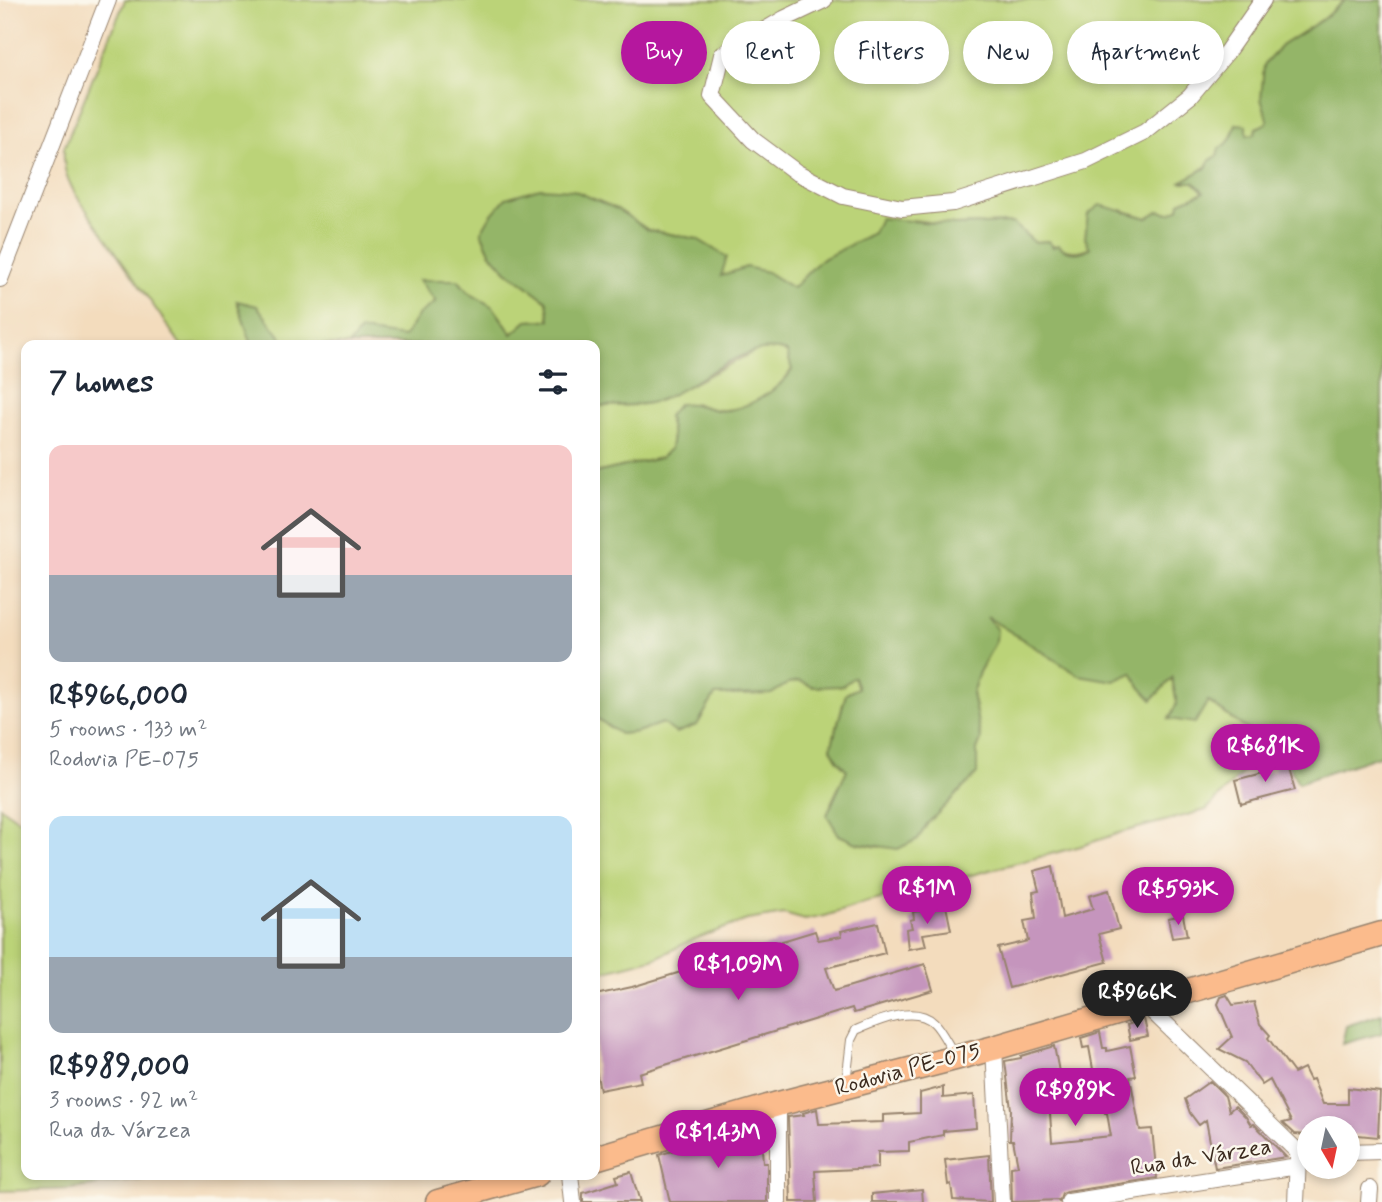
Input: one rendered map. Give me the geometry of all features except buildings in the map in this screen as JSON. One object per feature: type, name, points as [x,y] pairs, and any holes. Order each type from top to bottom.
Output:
[{"type":"main road","name":"Rodovia PE-075","points":[[600,1157],[778,1104],[994,1048],[1382,934]]},
{"type":"main road","points":[[438,1202],[516,1180]]},
{"type":"street","points":[[0,279],[108,0]]},
{"type":"street","points":[[824,0],[784,19],[722,55],[712,96],[753,140],[796,172],[843,196],[902,208],[953,203],[1086,161],[1145,132],[1190,96],[1226,53],[1263,0]]},
{"type":"street","points":[[1145,1004],[1297,1152]]},
{"type":"street","points":[[994,1048],[1002,1202]]},
{"type":"street","points":[[778,1104],[778,1202]]},
{"type":"street","points":[[1360,1152],[1382,1152]]},
{"type":"street","name":"Rua da Várzea","points":[[1069,1202],[1158,1194],[1297,1158]]},
{"type":"street","points":[[571,1180],[573,1202]]},
{"type":"street","points":[[1296,1202],[1299,1180]]},
{"type":"lane","points":[[845,1087],[851,1040],[856,1030],[905,1014],[921,1015],[933,1022],[957,1058]]},
{"type":"green space","points":[[125,0],[1345,0],[1323,19],[1281,46],[1261,99],[1268,119],[1266,124],[1256,128],[1255,134],[1246,135],[1236,124],[1228,143],[1215,159],[1182,182],[1194,182],[1204,192],[1180,202],[1180,208],[1170,213],[1159,211],[1147,218],[1122,210],[1090,247],[1073,251],[1052,246],[1048,241],[1034,242],[1013,223],[954,225],[913,220],[873,233],[820,261],[793,288],[767,272],[720,277],[697,239],[648,230],[617,209],[481,232],[491,254],[507,271],[547,301],[550,320],[527,321],[513,334],[493,307],[469,293],[458,280],[420,280],[437,302],[419,314],[404,338],[360,331],[353,340],[283,340],[273,328],[237,302],[250,340],[178,340],[76,195],[65,167],[64,148]]},
{"type":"green space","points":[[1345,0],[1382,0],[1382,755],[1298,783],[1272,733],[1263,741],[1208,701],[1195,723],[1169,719],[1177,703],[1172,678],[1152,700],[1132,673],[1114,681],[1079,675],[987,617],[997,630],[996,641],[979,672],[972,693],[981,740],[977,750],[977,774],[927,824],[918,839],[898,849],[857,843],[839,835],[827,815],[847,770],[831,748],[846,694],[858,688],[854,677],[842,686],[813,687],[800,681],[789,683],[771,694],[715,695],[697,725],[676,733],[662,723],[637,732],[620,734],[600,720],[600,472],[660,458],[670,449],[672,436],[668,416],[678,404],[726,410],[759,399],[779,385],[792,370],[787,352],[753,352],[736,358],[657,401],[635,405],[600,406],[600,340],[353,340],[360,331],[404,337],[419,314],[436,302],[419,280],[458,280],[469,293],[493,307],[512,334],[527,321],[550,320],[547,301],[507,271],[491,254],[481,232],[506,198],[540,188],[573,190],[617,209],[648,230],[697,239],[727,257],[721,276],[746,267],[767,272],[793,288],[819,261],[873,233],[880,218],[954,225],[1013,223],[1034,242],[1048,241],[1053,247],[1059,245],[1070,252],[1082,251],[1090,248],[1085,238],[1088,214],[1100,205],[1147,218],[1159,211],[1170,213],[1179,208],[1180,202],[1204,192],[1194,182],[1180,182],[1206,168],[1209,161],[1217,156],[1219,148],[1228,142],[1236,124],[1247,125],[1247,135],[1255,134],[1256,128],[1266,124],[1268,119],[1261,99],[1264,65],[1281,46],[1323,19]]},
{"type":"green space","points":[[237,301],[257,306],[283,340],[250,340]]},
{"type":"green space","points":[[773,348],[787,352],[792,369],[771,392],[751,403],[731,409],[714,409],[694,403],[668,416],[672,436],[670,449],[660,458],[600,472],[600,406],[658,401],[755,351]]},
{"type":"green space","points":[[985,615],[1079,675],[1132,673],[1141,688],[1172,678],[1177,703],[1169,719],[1207,701],[1263,741],[1249,766],[1206,810],[825,916],[805,920],[784,914],[747,920],[692,940],[656,958],[600,973],[600,720],[620,734],[637,732],[662,723],[697,725],[715,695],[771,694],[789,683],[800,681],[813,687],[854,677],[858,688],[846,694],[831,748],[847,770],[831,803],[839,835],[857,843],[878,847],[918,839],[927,824],[977,773],[977,750],[981,740],[972,693],[991,650]]},
{"type":"green space","points":[[0,807],[21,822],[21,1180],[138,1180],[68,1189],[0,1191]]},
{"type":"green space","points":[[1382,1014],[1382,1033],[1342,1044],[1346,1026]]}]
